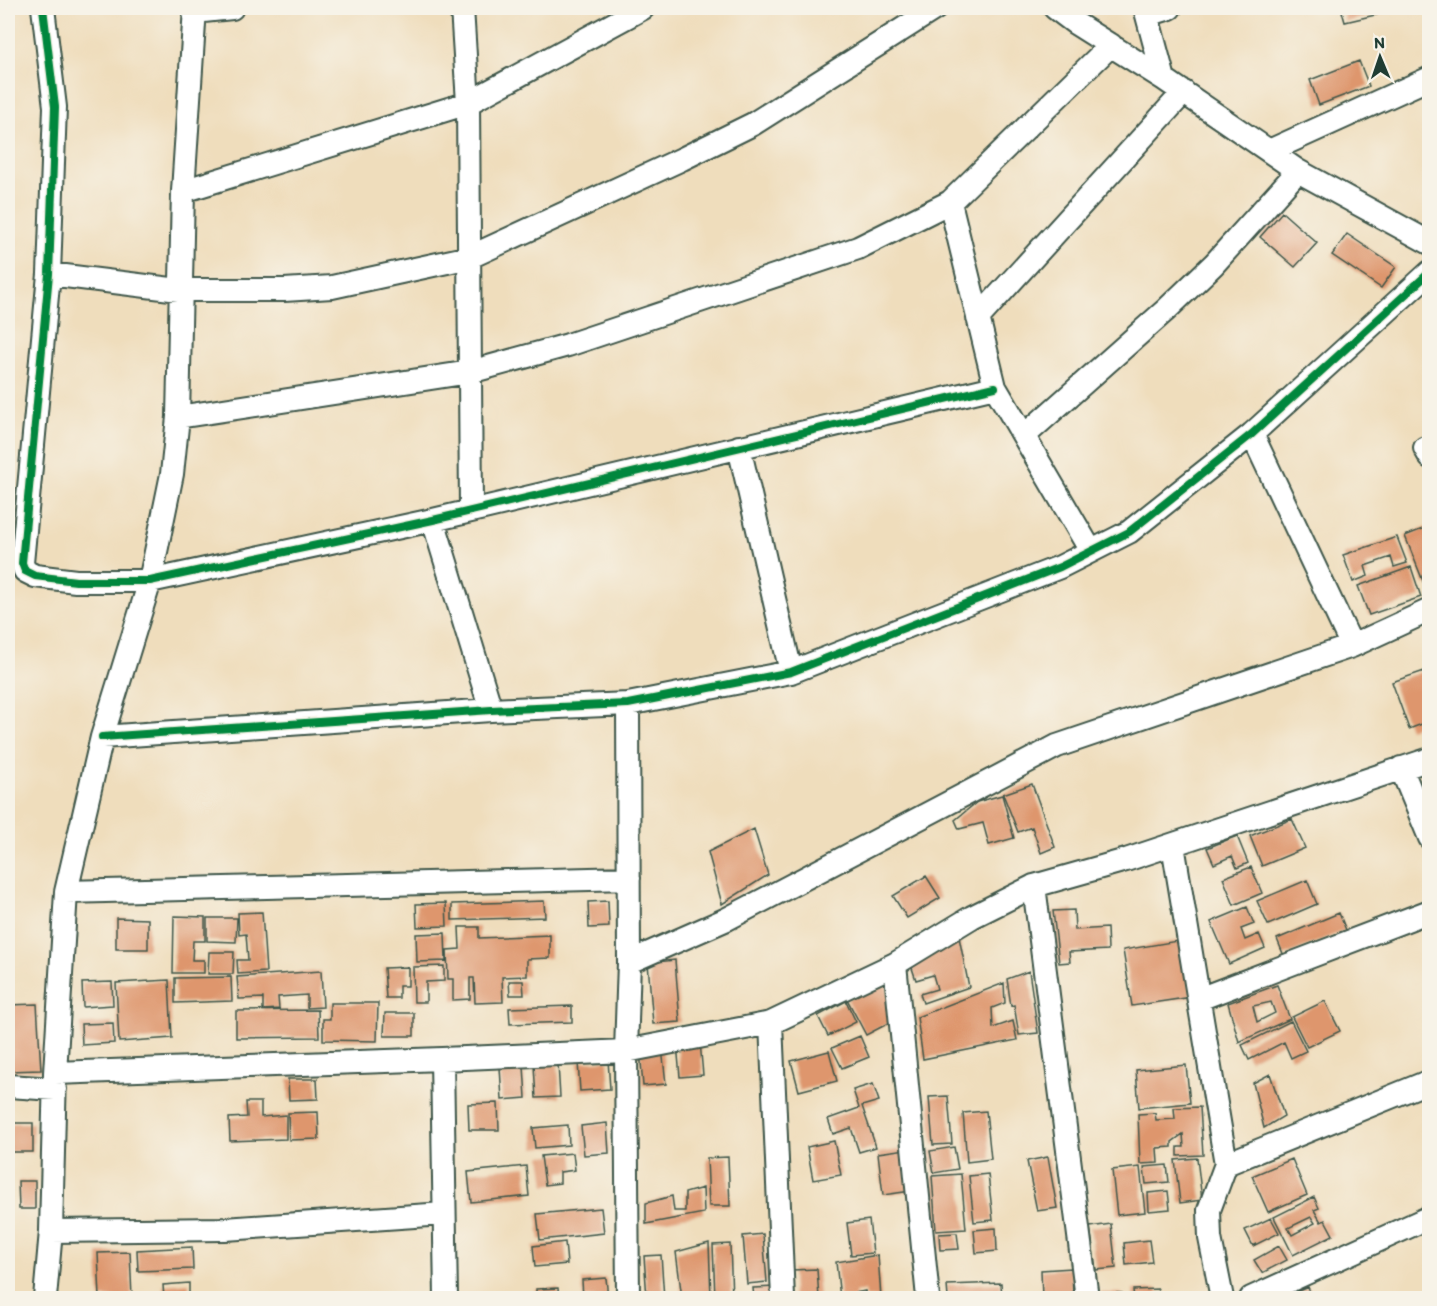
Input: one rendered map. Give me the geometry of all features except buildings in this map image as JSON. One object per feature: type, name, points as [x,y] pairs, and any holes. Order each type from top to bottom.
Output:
[{"type":"street","points":[[43,8],[56,107],[49,274],[22,563],[24,571],[35,576],[76,580],[150,580],[433,520],[995,387]]},
{"type":"street","points":[[45,1299],[51,1231],[55,1081],[66,892],[102,737],[150,580],[172,474],[178,417],[179,290],[194,10],[232,8]]},
{"type":"street","points":[[462,8],[468,103],[471,510]]},
{"type":"street","points":[[183,191],[468,103],[643,8]]},
{"type":"street","points":[[49,274],[179,290],[284,290],[332,286],[470,257],[753,124],[936,8]]},
{"type":"street","points":[[1054,8],[1184,92],[1298,171],[1430,243]]},
{"type":"street","points":[[1164,79],[1146,11],[1170,8]]},
{"type":"street","points":[[178,417],[470,372],[568,345],[858,248],[950,202],[1111,45]]},
{"type":"street","points":[[1269,151],[1430,78]]},
{"type":"street","points":[[978,318],[1184,92]]},
{"type":"street","points":[[1024,436],[1167,309],[1214,264],[1298,171]]},
{"type":"street","points":[[950,202],[995,387],[1091,551]]},
{"type":"street","points":[[102,737],[491,710],[628,704],[791,672],[1060,567],[1129,532],[1252,434],[1430,272]]},
{"type":"street","points":[[1252,434],[1352,646]]},
{"type":"street","points":[[739,447],[791,672]]},
{"type":"street","points":[[433,520],[491,710]]},
{"type":"street","points":[[629,962],[727,919],[1057,746],[1352,646],[1430,610]]},
{"type":"street","points":[[628,704],[629,962],[626,1051],[628,1299]]},
{"type":"street","points":[[8,1086],[55,1081],[442,1059],[626,1051],[771,1023],[895,964],[972,917],[1034,886],[1173,845],[1430,759]]},
{"type":"street","points":[[1401,768],[1430,838]]},
{"type":"street","points":[[1173,845],[1226,1164],[1209,1210],[1209,1238],[1222,1299]]},
{"type":"street","points":[[66,892],[629,878]]},
{"type":"street","points":[[1034,886],[1087,1299]]},
{"type":"street","points":[[1199,999],[1430,910]]},
{"type":"street","points":[[895,964],[928,1299]]},
{"type":"street","points":[[771,1023],[783,1299]]},
{"type":"street","points":[[442,1059],[446,1299]]},
{"type":"street","points":[[1226,1164],[1430,1081]]},
{"type":"street","points":[[51,1231],[225,1229],[444,1214]]},
{"type":"street","points":[[1251,1299],[1430,1217]]},
{"type":"cycle path","points":[[43,8],[55,107],[49,274],[22,563],[25,571],[35,576],[76,581],[150,581],[433,520],[995,387]]},
{"type":"cycle path","points":[[102,737],[491,710],[628,704],[791,672],[1060,567],[1129,532],[1252,434],[1430,272]]}]
